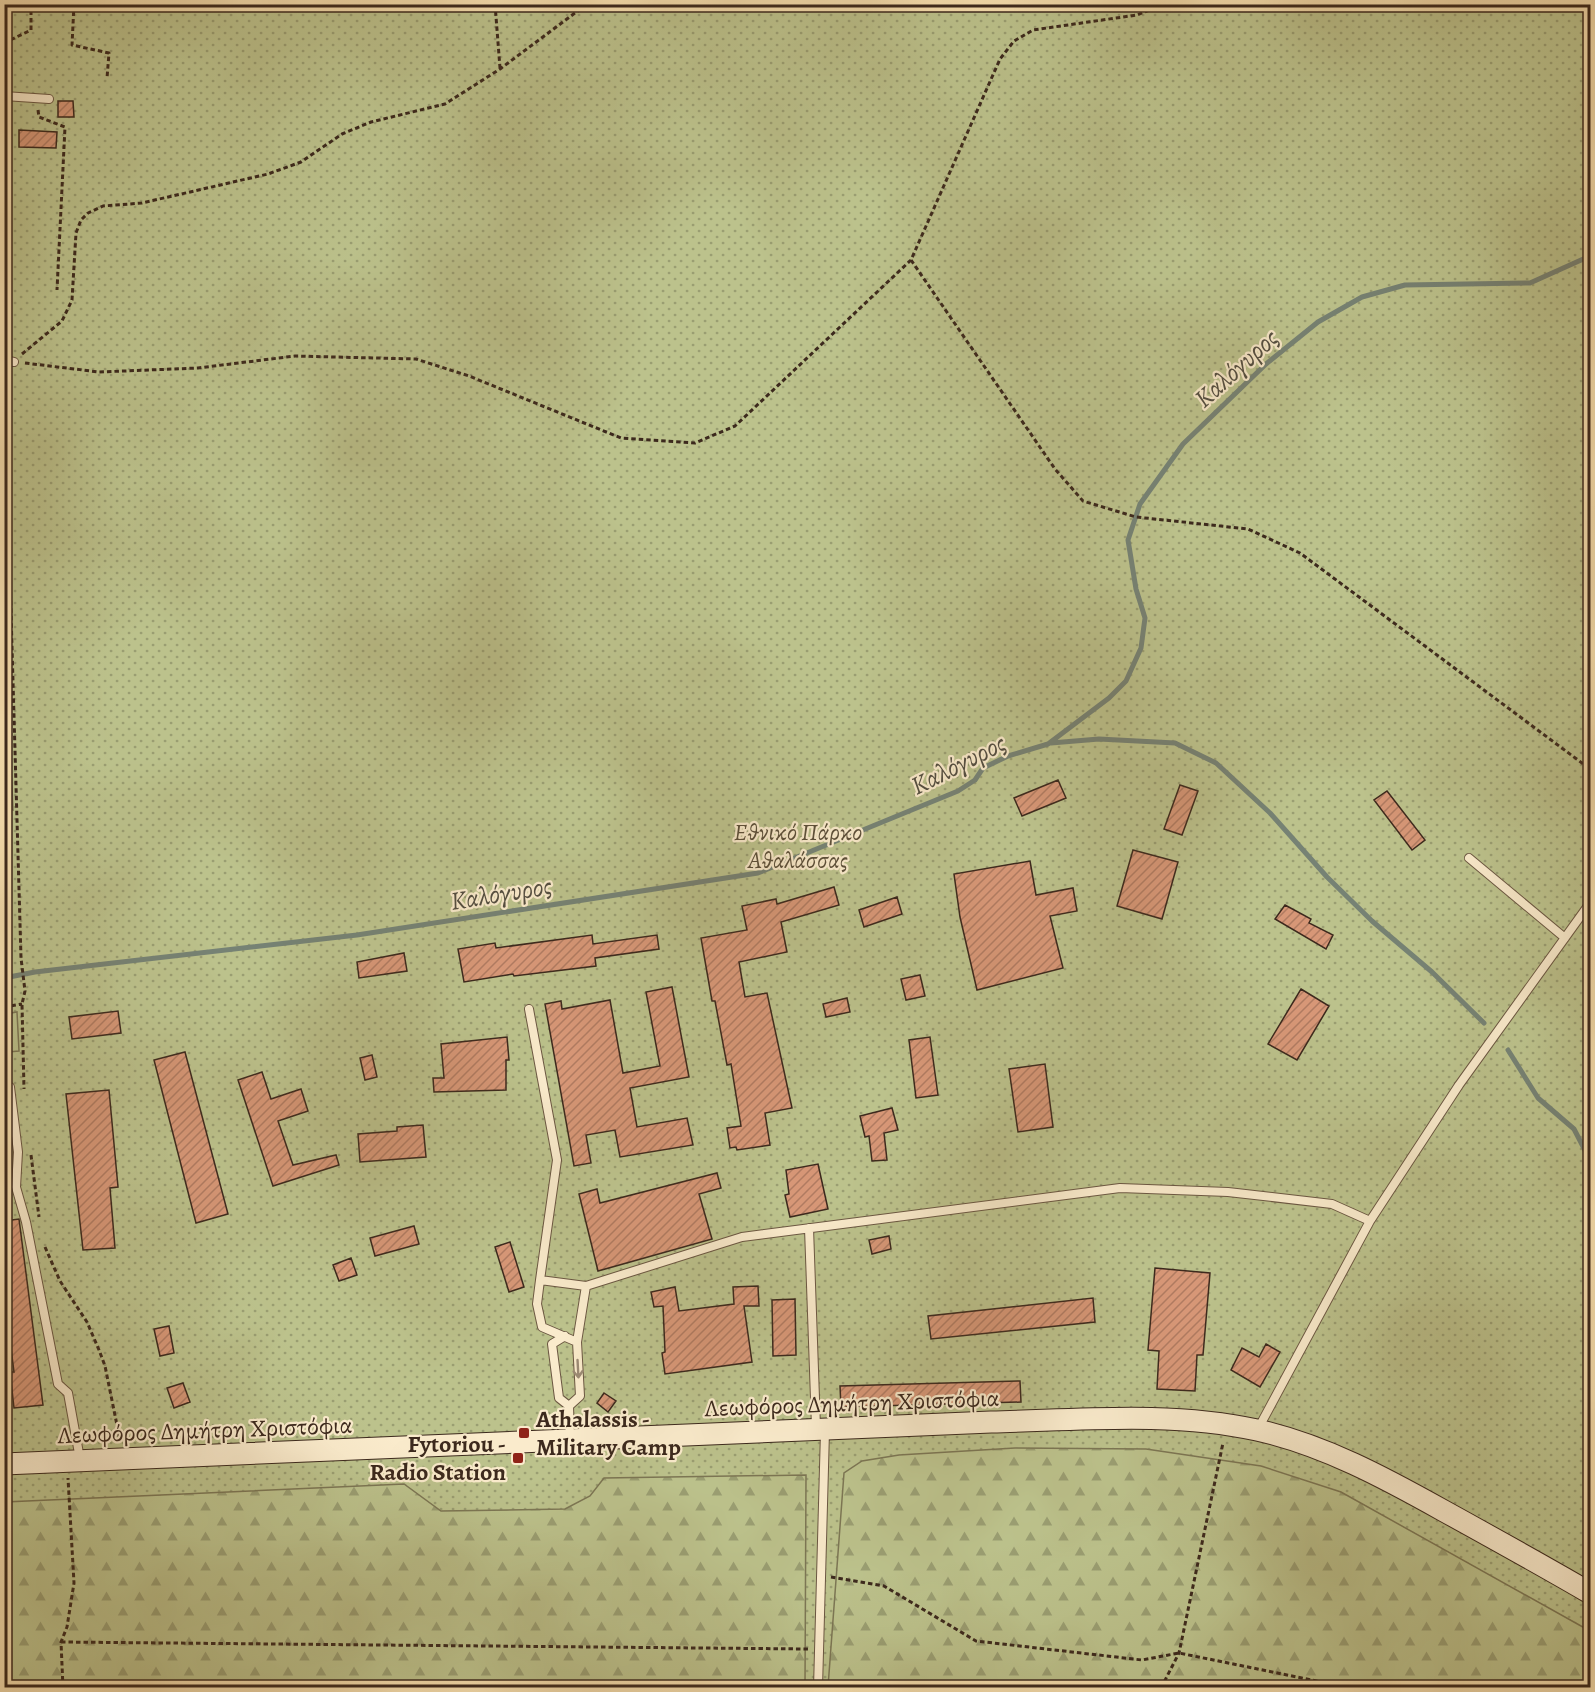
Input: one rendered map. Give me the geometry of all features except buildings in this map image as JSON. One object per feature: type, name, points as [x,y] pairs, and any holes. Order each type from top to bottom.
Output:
[{"type":"main road","name":"Λεωφόρος Δημήτρη Χριστόφια","points":[[4,1464],[820,1429],[1142,1418],[1258,1430],[1305,1444],[1378,1474],[1590,1593]]},
{"type":"lane","points":[[4,96],[49,99]]},
{"type":"lane","points":[[4,360],[14,362]]},
{"type":"lane","points":[[1469,858],[1565,938]]},
{"type":"lane","points":[[1258,1430],[1370,1221],[1459,1086],[1590,903]]},
{"type":"lane","points":[[529,1009],[557,1160],[537,1304],[542,1327],[577,1342]]},
{"type":"lane","points":[[10,1087],[18,1152],[16,1187],[26,1222],[58,1384],[68,1393],[74,1461]]},
{"type":"lane","points":[[540,1280],[586,1286],[742,1237],[1120,1188],[1228,1192],[1332,1204],[1370,1221]]},
{"type":"lane","points":[[808,1228],[820,1429],[818,1688]]},
{"type":"lane","points":[[570,1441],[569,1406],[580,1396],[577,1342],[586,1286]]},
{"type":"lane","points":[[565,1336],[552,1344],[559,1398],[569,1406]]},
{"type":"path","points":[[4,44],[31,30],[31,4]]},
{"type":"path","points":[[74,4],[72,45],[109,53],[107,78]]},
{"type":"path","points":[[495,4],[500,69]]},
{"type":"path","points":[[4,384],[14,362],[62,321],[72,300],[76,233],[81,220],[88,213],[103,206],[142,203],[268,174],[300,162],[342,134],[361,126],[445,104],[500,69],[587,4]]},
{"type":"path","points":[[14,362],[99,372],[198,368],[295,356],[416,359],[469,376],[621,438],[695,443],[735,426],[911,260],[1000,59],[1014,41],[1033,30],[1137,15],[1165,4]]},
{"type":"path","points":[[36,98],[39,117],[65,127],[57,290]]},
{"type":"path","points":[[911,260],[1055,470],[1083,501],[1136,517],[1248,529],[1300,553],[1590,769]]},
{"type":"path","points":[[4,549],[10,578],[21,958],[25,989],[22,1004],[25,1095]]},
{"type":"path","points":[[4,1007],[22,1004]]},
{"type":"path","points":[[31,1149],[39,1220]]},
{"type":"path","points":[[42,1241],[60,1281],[87,1322],[99,1350],[105,1366],[124,1459]]},
{"type":"path","points":[[1161,1688],[1179,1653],[1226,1426]]},
{"type":"path","points":[[63,1688],[61,1642],[67,1627],[74,1583],[74,1461]]},
{"type":"path","points":[[820,1575],[884,1586],[976,1641],[1142,1660],[1179,1653],[1351,1688]]},
{"type":"path","points":[[61,1642],[819,1649]]},
{"type":"green space","name":"Εθνικό Πάρκο Αθαλάσσας","points":[[5,5],[1590,5],[1590,1687],[5,1688]]},
{"type":"green space","points":[[5,629],[13,810],[5,808]]},
{"type":"green space","points":[[17,1012],[19,1051],[8,1052],[5,1014]]},
{"type":"green space","points":[[1015,1448],[1146,1449],[1261,1466],[1341,1492],[1590,1631],[1590,1687],[828,1687],[844,1473],[862,1461],[899,1455]]},
{"type":"green space","points":[[806,1475],[805,1687],[5,1687],[5,1502],[404,1484],[441,1511],[565,1509],[590,1496],[604,1478]]},
{"type":"waterway","name":"Καλόγυρος","points":[[4,978],[35,972],[357,935],[758,873],[958,791],[975,780],[983,768],[1008,756],[1048,744],[1109,698],[1126,681],[1141,648],[1145,618],[1136,589],[1128,540],[1140,504],[1183,444],[1266,364],[1318,322],[1362,297],[1405,285],[1530,283],[1590,256]]},
{"type":"waterway","points":[[1051,743],[1099,739],[1175,743],[1216,763],[1270,813],[1327,877],[1372,921],[1432,972],[1484,1023]]},
{"type":"waterway","points":[[1508,1050],[1538,1098],[1574,1129],[1590,1160]]},
{"type":"place","name":"Athalassis - Military Camp","points":[[524,1433]]},
{"type":"place","name":"Fytoriou - Radio Station","points":[[518,1458]]}]
